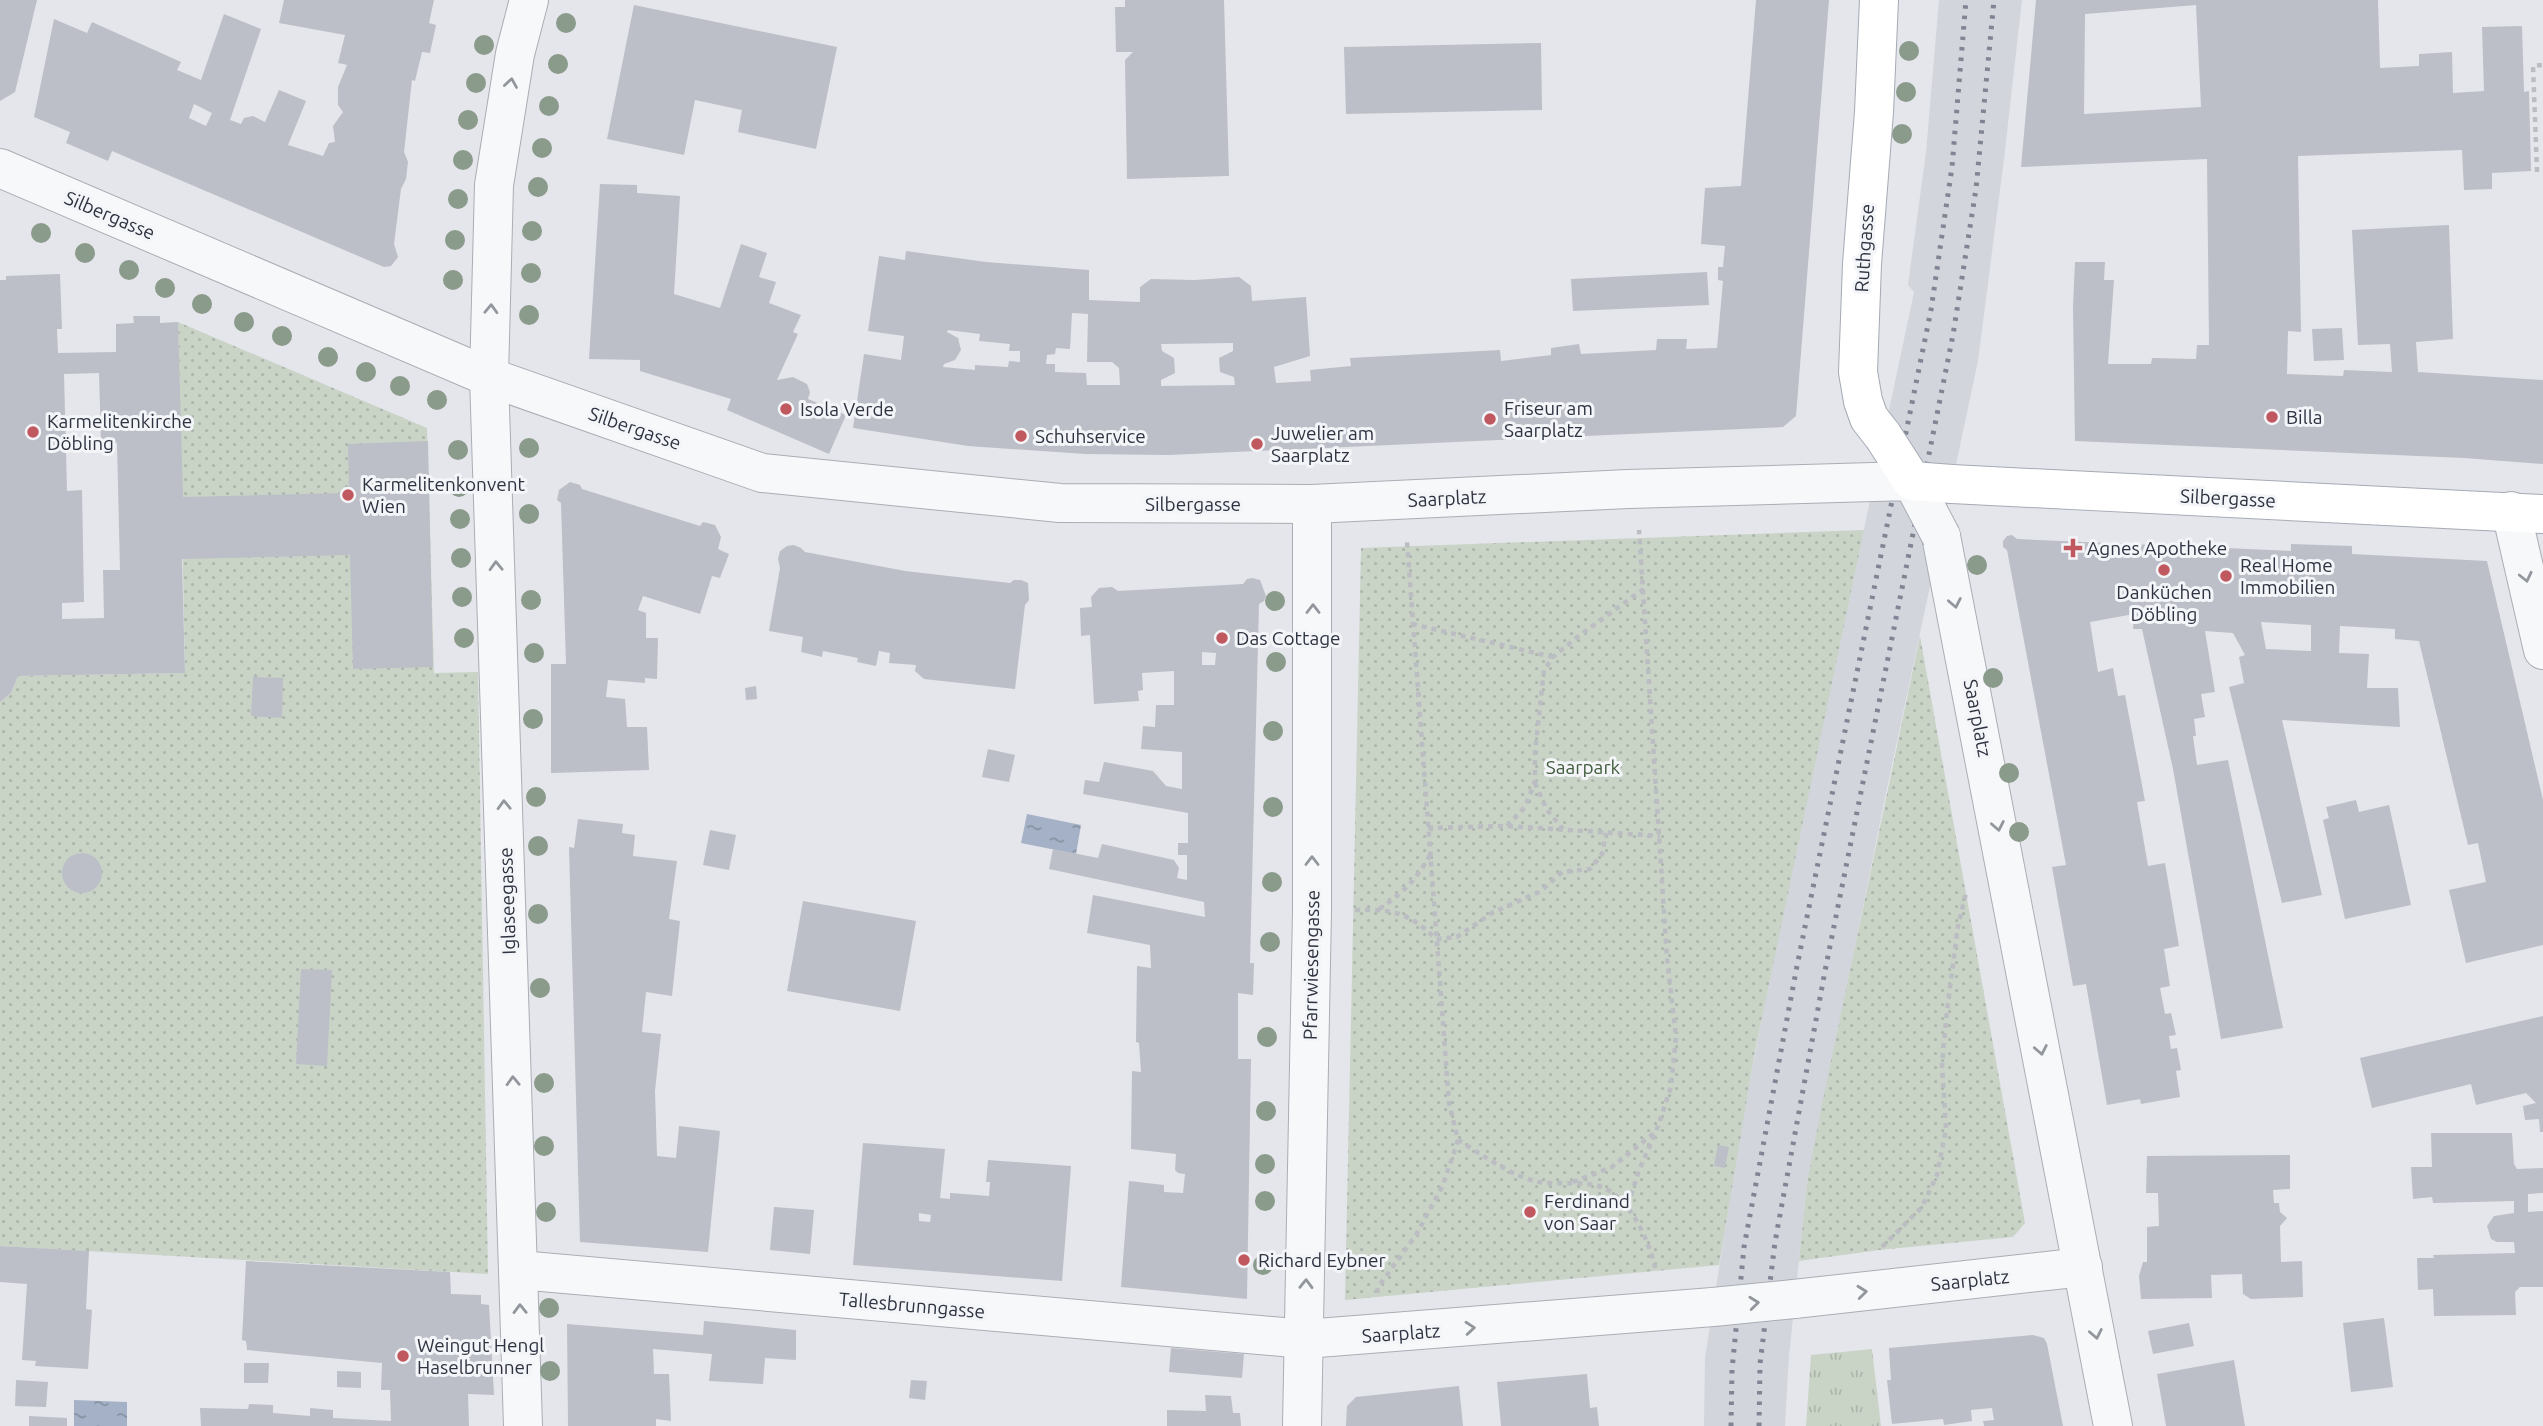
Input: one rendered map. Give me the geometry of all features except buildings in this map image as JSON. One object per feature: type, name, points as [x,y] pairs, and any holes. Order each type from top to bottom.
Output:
[{"type":"main road","name":"Ruthgasse","points":[[1880,0],[1862,264],[1858,372],[1869,418],[1912,481]]},
{"type":"main road","name":"Silbergasse","points":[[1912,481],[2527,512]]},
{"type":"street","name":"Iglaseegasse","points":[[523,1426],[489,377],[494,185],[515,54],[529,0]]},
{"type":"street","name":"Silbergasse","points":[[0,168],[489,377],[762,473],[1060,503],[1312,504]]},
{"type":"street","name":"Saarplatz","points":[[1305,1339],[1664,1312],[2083,1267],[1941,536],[1912,481],[1628,489],[1312,504]]},
{"type":"street","name":"Pfarrwiesengasse","points":[[1302,1426],[1312,911],[1312,504]]},
{"type":"street","points":[[2527,512],[2543,650]]},
{"type":"street","points":[[2083,1267],[2113,1426]]},
{"type":"street","name":"Tallesbrunngasse","points":[[519,1270],[1305,1339]]},
{"type":"path","points":[[2537,172],[2533,66],[2543,65]]},
{"type":"path","points":[[1628,1205],[1671,1087],[1676,1037],[1667,958],[1639,529]]},
{"type":"path","points":[[1373,1335],[1378,1287],[1416,1234],[1443,1185],[1458,1140],[1449,1103],[1406,539]]},
{"type":"path","points":[[1507,826],[1525,807],[1535,782],[1539,710],[1545,670],[1553,657],[1644,588]]},
{"type":"path","points":[[1412,624],[1553,657]]},
{"type":"path","points":[[1535,782],[1547,810],[1563,830]]},
{"type":"path","points":[[1428,828],[1507,826],[1660,836]]},
{"type":"path","points":[[1312,911],[1378,909],[1401,914],[1419,923],[1436,939],[1457,937],[1492,913],[1541,891],[1562,873],[1590,869],[1602,854],[1606,833]]},
{"type":"path","points":[[1378,909],[1397,897],[1419,875],[1431,853]]},
{"type":"path","points":[[1879,1250],[1922,1207],[1937,1174],[1946,1129],[1942,1065],[1946,1024],[1958,926],[1966,890]]},
{"type":"path","points":[[1572,1182],[1612,1167],[1656,1132]]},
{"type":"path","points":[[1458,1140],[1506,1168],[1538,1181],[1600,1186],[1628,1205],[1653,1257],[1664,1312]]},
{"type":"shaded area","points":[[1939,0],[2022,0],[1978,361],[1807,1183],[1789,1356],[1785,1426],[1704,1426],[1705,1358],[1740,1133],[1771,969],[1914,292],[1908,285],[1926,152]]},
{"type":"green space","points":[[178,322],[427,428],[434,673],[478,672],[488,1274],[0,1246],[0,702],[11,693],[18,676],[185,673]]},
{"type":"green space","name":"Saarpark","points":[[1864,530],[1755,1051],[1719,1265],[1345,1300],[1361,548]]},
{"type":"green space","points":[[1920,636],[2025,1223],[2013,1237],[1799,1261],[1807,1183],[1822,1104]]},
{"type":"green space","points":[[1872,1349],[1881,1426],[1806,1426],[1811,1355]]},
{"type":"water","points":[[1027,814],[1081,825],[1076,854],[1021,843]]},
{"type":"water","points":[[74,1400],[127,1402],[127,1426],[74,1426]]},
{"type":"railway","points":[[1731,1426],[1732,1370],[1744,1247],[1797,966],[1931,310],[1952,167],[1966,0]]},
{"type":"railway","points":[[1759,1426],[1760,1364],[1775,1242],[1825,971],[1953,335],[1976,189],[1994,0]]},
{"type":"place","name":"Isola Verde","points":[[786,409]]},
{"type":"place","name":"Billa","points":[[2272,417]]},
{"type":"place","name":"Friseur am Saarplatz","points":[[1490,419]]},
{"type":"place","name":"Karmelitenkirche Döbling","points":[[33,432]]},
{"type":"place","name":"Schuhservice","points":[[1021,436]]},
{"type":"place","name":"Juwelier am Saarplatz","points":[[1257,444]]},
{"type":"place","name":"Karmelitenkonvent Wien","points":[[348,495]]},
{"type":"place","name":"Agnes Apotheke","points":[[2073,548]]},
{"type":"place","name":"Danküchen Döbling","points":[[2164,570]]},
{"type":"place","name":"Real Home Immobilien","points":[[2226,576]]},
{"type":"place","name":"Das Cottage","points":[[1222,638]]},
{"type":"place","name":"Ferdinand von Saar","points":[[1530,1212]]},
{"type":"place","name":"Richard Eybner","points":[[1244,1260]]},
{"type":"place","name":"Weingut Hengl Haselbrunner","points":[[403,1356]]}]
